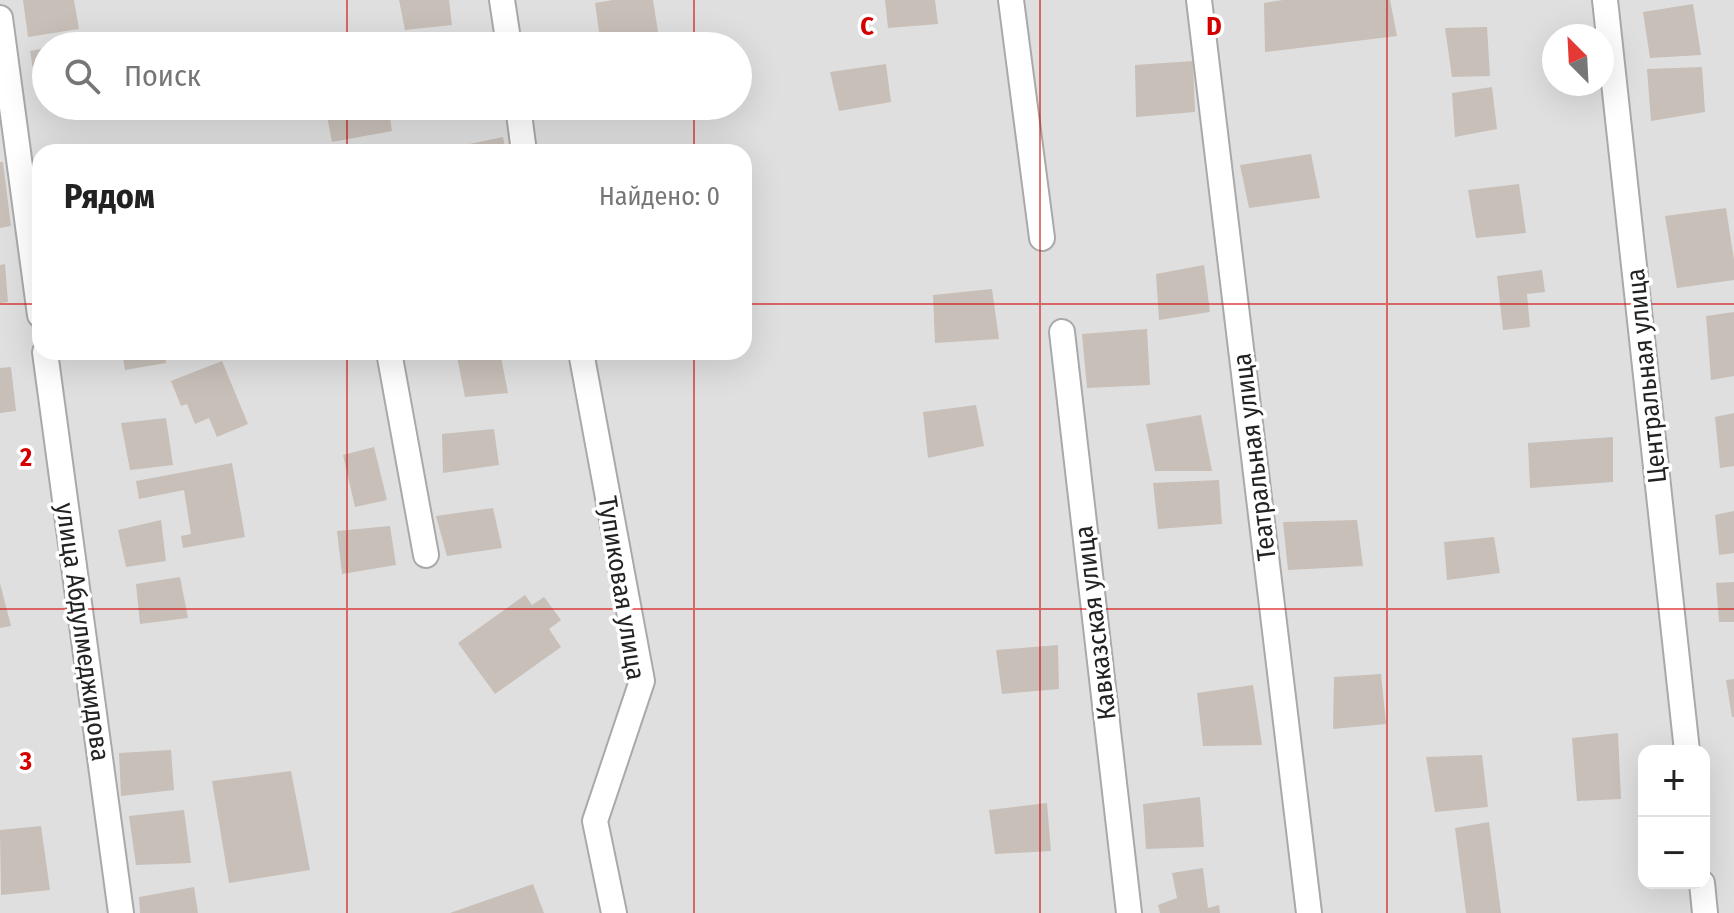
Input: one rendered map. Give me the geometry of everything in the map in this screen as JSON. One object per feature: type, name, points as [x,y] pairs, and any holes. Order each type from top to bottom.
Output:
[{"type":"street","points":[[502,0],[507,32]]},
{"type":"street","points":[[1011,0],[1042,238]]},
{"type":"street","name":"Театральная улица","points":[[1199,0],[1309,913]]},
{"type":"street","name":"Центральная улица","points":[[1605,0],[1686,745]]},
{"type":"street","points":[[0,18],[32,256]]},
{"type":"street","points":[[520,120],[523,144]]},
{"type":"street","name":"Кавказская улица","points":[[1062,332],[1129,913]]},
{"type":"street","name":"улица Абдулмеджидова","points":[[46,360],[121,913]]},
{"type":"street","points":[[390,360],[426,555]]},
{"type":"street","name":"Тупиковая улица","points":[[582,360],[642,681],[595,821],[614,913]]},
{"type":"street","points":[[1703,889],[1705,913]]},
{"type":"shaded area","points":[[0,0],[1734,0],[1734,913],[0,913]]},
{"type":"building","points":[[23,0],[74,0],[79,29],[32,32],[32,36],[28,37]]},
{"type":"building","points":[[399,0],[449,0],[452,25],[405,30]]},
{"type":"building","points":[[653,0],[658,32],[599,32],[595,3]]},
{"type":"building","points":[[885,0],[935,0],[938,24],[888,28]]},
{"type":"building","points":[[1283,0],[1390,0],[1397,36],[1265,52],[1264,3]]},
{"type":"building","points":[[1693,4],[1701,55],[1650,58],[1643,12]]},
{"type":"building","points":[[1487,27],[1490,76],[1452,77],[1445,28]]},
{"type":"building","points":[[1193,61],[1195,112],[1136,117],[1135,65]]},
{"type":"building","points":[[886,64],[891,102],[839,111],[830,72]]},
{"type":"building","points":[[1702,67],[1705,112],[1651,121],[1647,69]]},
{"type":"building","points":[[1492,87],[1497,129],[1455,137],[1452,93]]},
{"type":"building","points":[[328,120],[390,120],[392,131],[332,142]]},
{"type":"building","points":[[503,137],[504,144],[470,144]]},
{"type":"building","points":[[1311,154],[1320,198],[1249,208],[1240,165]]},
{"type":"building","points":[[0,162],[3,162],[11,226],[0,228]]},
{"type":"building","points":[[1519,184],[1526,233],[1476,238],[1468,190]]},
{"type":"building","points":[[1726,208],[1734,280],[1677,288],[1665,216]]},
{"type":"building","points":[[5,264],[8,302],[0,303],[0,265]]},
{"type":"building","points":[[1204,265],[1210,312],[1159,320],[1156,274]]},
{"type":"building","points":[[1542,270],[1545,292],[1527,294],[1530,327],[1503,330],[1497,276]]},
{"type":"building","points":[[992,289],[999,339],[935,343],[933,295]]},
{"type":"building","points":[[1734,312],[1734,376],[1711,380],[1706,316]]},
{"type":"building","points":[[1147,329],[1150,385],[1087,388],[1082,334]]},
{"type":"building","points":[[123,360],[165,360],[166,363],[125,370]]},
{"type":"building","points":[[458,360],[502,360],[508,393],[465,397]]},
{"type":"building","points":[[222,361],[248,424],[217,437],[209,418],[195,424],[187,404],[181,406],[171,381]]},
{"type":"building","points":[[11,367],[16,411],[0,413],[0,368]]},
{"type":"building","points":[[976,405],[984,446],[928,458],[923,412]]},
{"type":"building","points":[[1734,413],[1734,466],[1720,468],[1715,417]]},
{"type":"building","points":[[1201,415],[1212,471],[1155,471],[1146,424]]},
{"type":"building","points":[[166,418],[173,465],[130,470],[121,423]]},
{"type":"building","points":[[494,429],[499,465],[443,473],[442,434]]},
{"type":"building","points":[[1613,437],[1613,482],[1530,488],[1528,443]]},
{"type":"building","points":[[374,447],[387,500],[355,507],[343,455]]},
{"type":"building","points":[[232,463],[245,537],[183,548],[181,536],[191,534],[184,490],[139,499],[136,481]]},
{"type":"building","points":[[1219,480],[1222,524],[1158,529],[1153,483]]},
{"type":"building","points":[[493,508],[502,548],[447,556],[436,516]]},
{"type":"building","points":[[1734,511],[1734,553],[1719,555],[1715,515]]},
{"type":"building","points":[[161,520],[166,561],[126,567],[118,530]]},
{"type":"building","points":[[1357,520],[1363,566],[1288,570],[1283,522]]},
{"type":"building","points":[[390,526],[396,565],[342,574],[337,531]]},
{"type":"building","points":[[1494,537],[1500,573],[1447,580],[1444,542]]},
{"type":"building","points":[[180,577],[188,618],[140,624],[136,584]]},
{"type":"building","points":[[1734,582],[1734,622],[1719,622],[1716,583]]},
{"type":"building","points":[[0,583],[11,626],[0,628]]},
{"type":"building","points":[[525,595],[532,605],[544,597],[561,620],[549,629],[561,647],[495,694],[458,643]]},
{"type":"building","points":[[1058,645],[1059,689],[1002,694],[996,650]]},
{"type":"building","points":[[1381,674],[1386,724],[1333,729],[1334,677]]},
{"type":"building","points":[[1734,679],[1734,717],[1732,717],[1726,680]]},
{"type":"building","points":[[1253,685],[1262,745],[1203,746],[1197,693]]},
{"type":"building","points":[[1618,733],[1621,799],[1577,801],[1572,738]]},
{"type":"building","points":[[171,750],[174,790],[121,796],[119,753]]},
{"type":"building","points":[[1482,755],[1488,807],[1435,812],[1426,757]]},
{"type":"building","points":[[291,771],[310,870],[229,883],[212,781]]},
{"type":"building","points":[[1200,797],[1204,847],[1146,849],[1143,804]]},
{"type":"building","points":[[1047,803],[1051,851],[995,854],[989,810]]},
{"type":"building","points":[[184,810],[191,863],[136,865],[129,816]]},
{"type":"building","points":[[1489,822],[1501,913],[1466,913],[1455,828]]},
{"type":"building","points":[[41,826],[50,890],[1,895],[0,830]]},
{"type":"building","points":[[1203,868],[1208,908],[1219,905],[1220,913],[1160,913],[1158,905],[1177,898],[1172,873]]},
{"type":"building","points":[[533,884],[544,913],[450,913]]},
{"type":"building","points":[[194,887],[198,913],[140,913],[139,897]]}]
